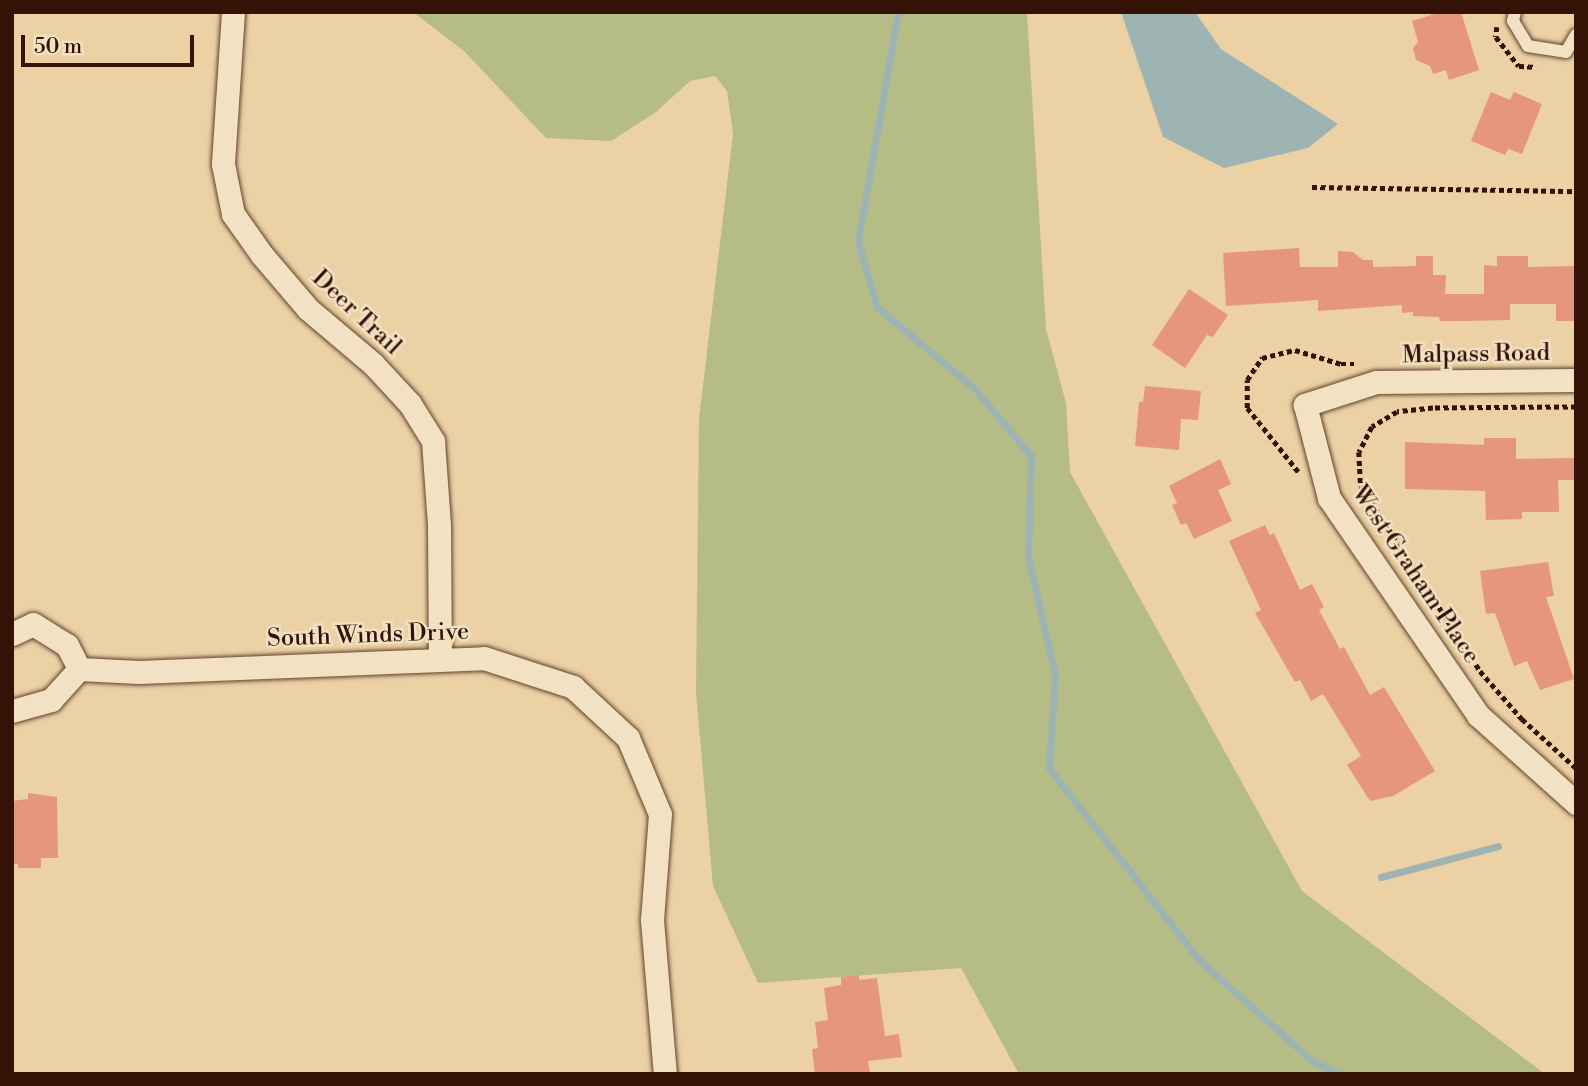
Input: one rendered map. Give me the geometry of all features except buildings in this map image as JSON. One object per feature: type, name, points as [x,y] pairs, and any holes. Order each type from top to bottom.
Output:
[{"type":"street","name":"Deer Trail","points":[[233,12],[223,164],[233,214],[262,255],[309,309],[373,364],[410,404],[433,441],[439,525],[440,657]]},
{"type":"street","name":"Malpass Road","points":[[1370,373],[1576,380]]},
{"type":"street","name":"West Graham Place","points":[[1370,373],[1305,405],[1329,498],[1478,715],[1576,803]]},
{"type":"street","points":[[12,634],[33,624],[67,645],[79,669],[51,700],[12,711]]},
{"type":"street","name":"South Winds Drive","points":[[79,669],[139,672],[440,657],[484,658],[572,687],[628,738],[660,814],[652,920],[665,1074]]},
{"type":"lane","points":[[1515,12],[1513,21],[1528,46],[1566,52],[1576,35]]},
{"type":"path","points":[[1312,187],[1576,191]]},
{"type":"path","points":[[1300,475],[1247,408],[1247,380],[1262,358],[1294,350],[1370,373]]},
{"type":"path","points":[[1576,407],[1433,408],[1397,412],[1372,427],[1360,452],[1361,486],[1480,671],[1522,719],[1576,768]]},
{"type":"green space","points":[[413,12],[1027,12],[1046,329],[1066,403],[1070,472],[1302,891],[1545,1074],[1019,1074],[961,968],[758,983],[713,886],[696,692],[699,419],[733,134],[727,91],[715,76],[690,81],[656,112],[611,141],[546,138],[464,51]]},
{"type":"water","points":[[1121,12],[1195,12],[1221,49],[1338,124],[1308,148],[1224,168],[1163,137]]},
{"type":"waterway","points":[[898,12],[858,242],[877,307],[974,388],[1031,456],[1028,557],[1055,675],[1049,768],[1198,959],[1313,1062],[1341,1074]]},
{"type":"waterway","points":[[1381,877],[1498,846]]}]
